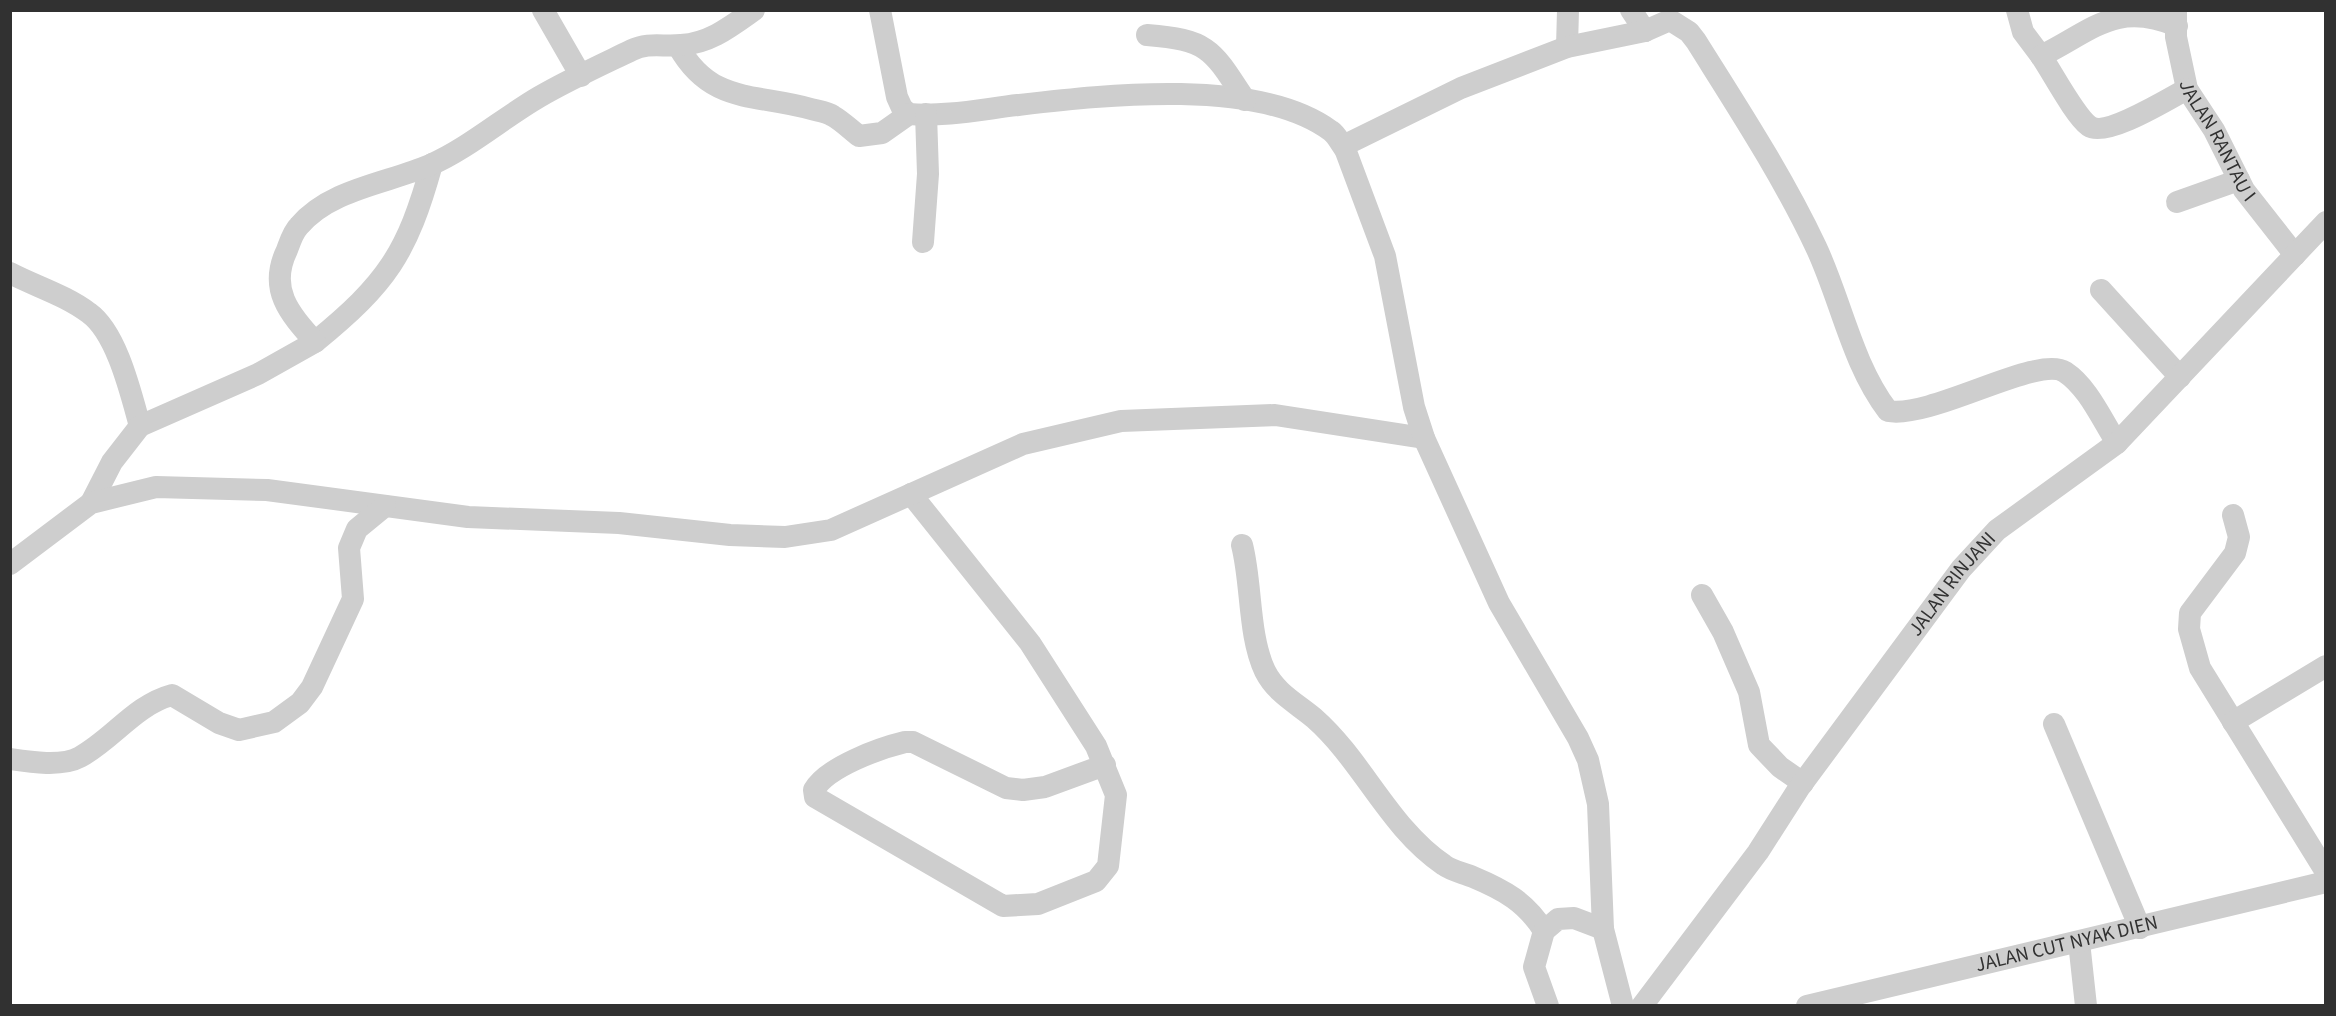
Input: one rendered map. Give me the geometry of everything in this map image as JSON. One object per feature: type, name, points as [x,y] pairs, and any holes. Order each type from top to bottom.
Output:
[{"type":"street","points":[[543,10],[581,76]]},
{"type":"street","points":[[315,342],[292,316],[282,294],[278,268],[298,226],[334,200],[432,164],[540,97],[634,49],[653,44],[678,46],[702,42],[719,35],[754,10]]},
{"type":"street","points":[[880,10],[897,98],[902,108],[918,114]]},
{"type":"street","points":[[1568,10],[1568,47]]},
{"type":"street","points":[[1631,10],[1645,31]]},
{"type":"street","points":[[2017,10],[2023,32],[2081,117],[2092,128],[2099,129],[2135,117],[2187,88]]},
{"type":"street","points":[[2041,56],[2111,16],[2154,14],[2176,18]]},
{"type":"street","points":[[1345,149],[1359,136],[1451,93],[1568,47],[1645,31],[1676,15],[1696,41],[1774,166],[1816,248],[1849,333],[1879,399],[1888,411],[1902,413],[1928,408],[2032,371],[2058,369],[2066,373],[2084,392],[2116,443]]},
{"type":"street","name":"JALAN RANTAU I","points":[[2176,18],[2187,88],[2214,130],[2239,180],[2295,255]]},
{"type":"street","points":[[1147,34],[1198,42],[1225,68],[1245,100]]},
{"type":"street","points":[[678,46],[688,63],[707,81],[724,91],[802,106],[833,115],[859,136],[882,133],[918,114],[1140,96],[1218,96],[1279,105],[1333,132],[1345,149],[1385,256],[1414,407],[1424,438],[1498,603],[1578,738],[1588,760],[1598,804],[1603,929],[1623,1005]]},
{"type":"street","points":[[918,114],[928,174],[923,242]]},
{"type":"street","points":[[91,503],[112,462],[140,426],[258,374],[315,342],[351,313],[386,276],[401,252],[419,208],[432,164]]},
{"type":"street","points":[[2177,202],[2239,180]]},
{"type":"street","name":"JALAN RINJANI","points":[[1642,1005],[1758,852],[1803,783],[1961,568],[1997,530],[2116,443],[2325,222]]},
{"type":"street","points":[[10,273],[58,294],[92,314],[116,348],[140,426]]},
{"type":"street","points":[[2101,290],[2180,377]]},
{"type":"street","points":[[10,564],[91,503],[156,487],[267,490],[468,517],[619,523],[730,535],[785,537],[831,530],[1023,444],[1121,421],[1275,416],[1424,438]]},
{"type":"street","points":[[911,494],[1030,643],[1069,700],[1105,765],[1116,795],[1108,866],[1096,881],[1038,904],[1003,906],[882,833],[828,807],[815,797],[814,790],[818,783],[838,768],[905,742],[913,742],[1006,788],[1023,790],[1045,787],[1105,765]]},
{"type":"street","points":[[10,759],[57,762],[78,758],[146,707],[172,695],[219,723],[239,730],[274,722],[291,711],[312,687],[353,598],[349,548],[357,530],[385,506]]},
{"type":"street","points":[[2233,515],[2239,537],[2235,553],[2190,613],[2189,628],[2200,668],[2325,872]]},
{"type":"street","points":[[1242,545],[1248,567],[1254,629],[1265,670],[1278,690],[1337,740],[1406,830],[1430,854],[1445,866],[1518,899],[1532,913],[1544,931]]},
{"type":"street","points":[[1702,595],[1724,632],[1749,692],[1759,745],[1780,767],[1803,783]]},
{"type":"street","points":[[2233,722],[2325,666]]},
{"type":"street","points":[[2054,724],[2140,928]]},
{"type":"street","name":"JALAN CUT NYAK DIEN","points":[[1819,1004],[1895,996],[2079,942],[2325,882]]},
{"type":"street","points":[[1548,1005],[1534,967],[1544,931],[1558,919],[1574,918],[1603,929]]},
{"type":"street","points":[[2079,942],[2086,1005]]}]
